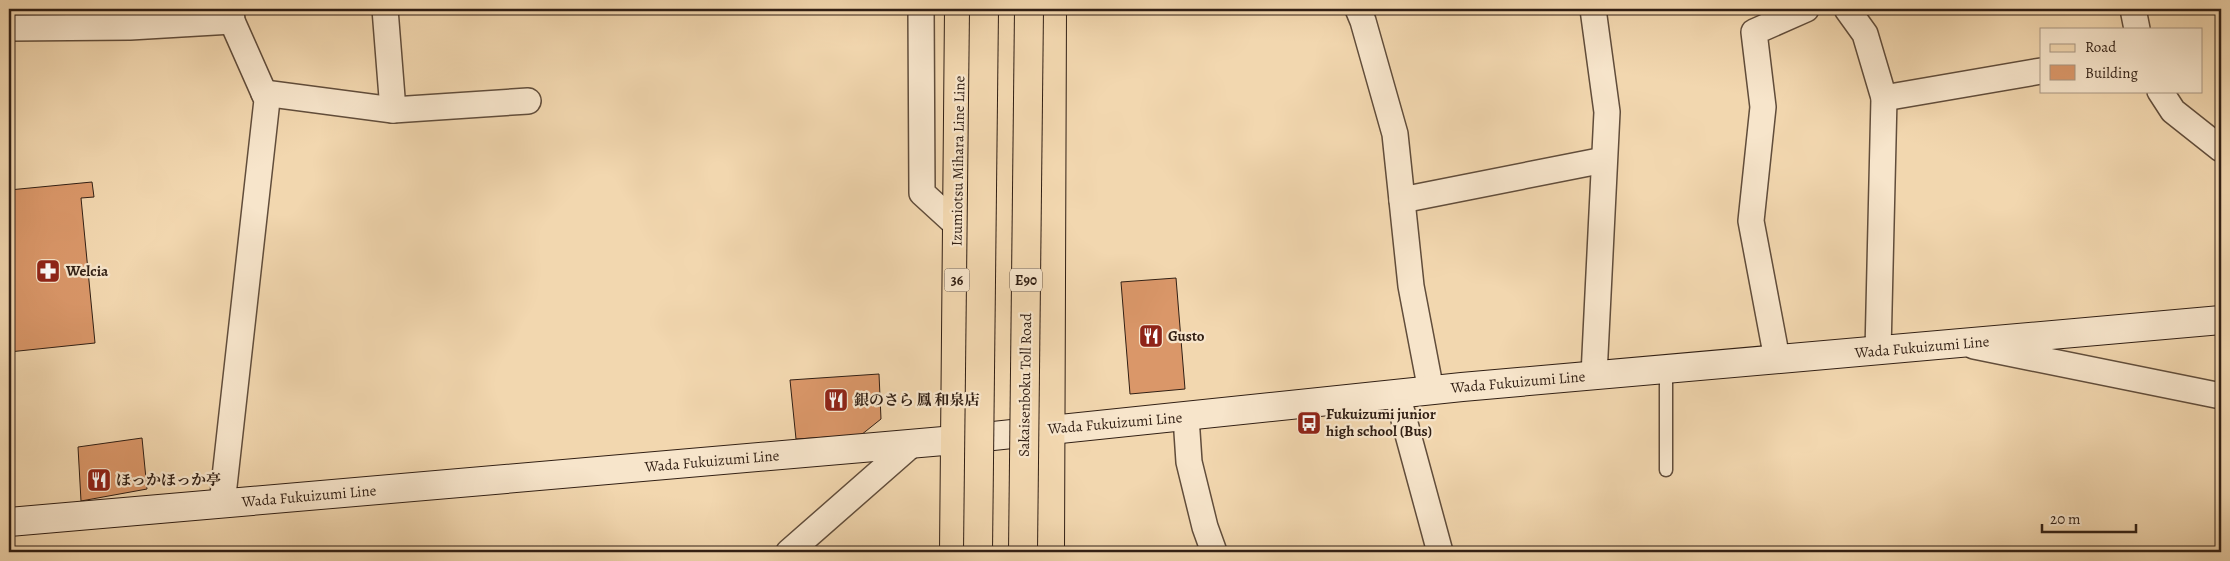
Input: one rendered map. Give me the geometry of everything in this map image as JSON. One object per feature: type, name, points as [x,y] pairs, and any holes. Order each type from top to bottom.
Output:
[{"type":"main road","name":"Izumiotsu Mihara Line Line","points":[[954,552],[960,9]]},
{"type":"main road","points":[[978,552],[984,9]]},
{"type":"main road","name":"Sakaisenboku Toll Road","points":[[1023,552],[1029,9]]},
{"type":"main road","points":[[1050,552],[1052,9]]},
{"type":"main road","name":"Wada Fukuizumi Line","points":[[9,522],[912,444],[1594,375],[2221,320]]},
{"type":"street","points":[[385,9],[393,110]]},
{"type":"street","points":[[921,9],[922,194],[957,226]]},
{"type":"street","points":[[1358,9],[1364,21],[1394,134],[1411,286],[1431,391]]},
{"type":"street","points":[[1593,9],[1607,112],[1594,375]]},
{"type":"street","points":[[1777,359],[1751,221],[1763,107],[1754,32],[1806,9]]},
{"type":"street","points":[[1847,9],[1865,34],[1884,98],[1878,351]]},
{"type":"street","points":[[2133,9],[2137,28]]},
{"type":"street","points":[[9,28],[130,27],[231,15],[267,100],[222,504]]},
{"type":"street","points":[[1884,98],[2040,71]]},
{"type":"street","points":[[2161,92],[2172,110],[2221,148]]},
{"type":"street","points":[[264,93],[393,110],[528,101]]},
{"type":"street","points":[[1402,200],[1604,160]]},
{"type":"street","points":[[1962,343],[2221,396]]},
{"type":"street","points":[[1396,394],[1440,552]]},
{"type":"street","points":[[1186,417],[1189,462],[1204,527],[1214,552]]},
{"type":"street","points":[[789,552],[912,444]]},
{"type":"lane","points":[[1666,369],[1666,470]]},
{"type":"building","name":"Welcia","points":[[92,182],[94,197],[81,198],[95,343],[9,352],[9,190]]},
{"type":"building","points":[[1176,278],[1185,389],[1130,394],[1121,282]]},
{"type":"building","name":"銀のさら 鳳 和泉店","points":[[879,374],[881,419],[861,435],[796,439],[790,380]]},
{"type":"building","points":[[142,438],[147,489],[81,501],[78,447]]},
{"type":"place","name":"Welcia","points":[[48,271]]},
{"type":"place","name":"Gusto","points":[[1151,336]]},
{"type":"place","name":"銀のさら 鳳 和泉店","points":[[836,400]]},
{"type":"place","name":"Fukuizumi junior high school (Bus)","points":[[1309,423]]},
{"type":"place","name":"ほっかほっか亭","points":[[99,480]]}]
